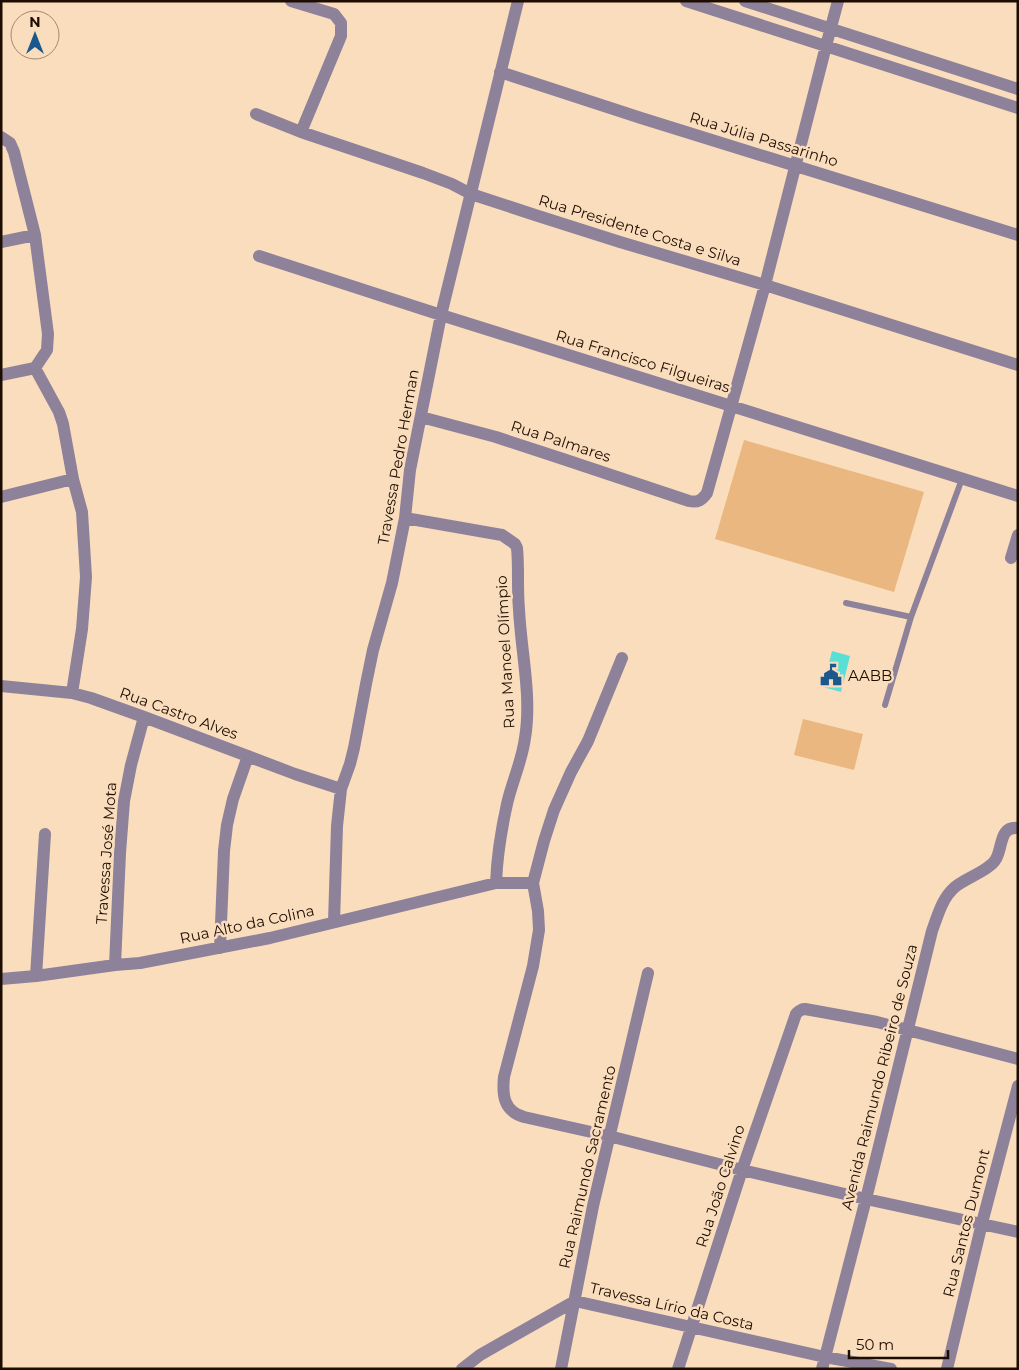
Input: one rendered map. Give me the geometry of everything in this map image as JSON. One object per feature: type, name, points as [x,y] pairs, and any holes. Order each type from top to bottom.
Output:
[{"type":"street","points":[[291,1],[334,14],[340,23],[341,29],[341,36],[301,132]]},
{"type":"street","name":"Travessa Pedro Herman","points":[[334,922],[337,826],[341,789],[354,748],[373,650],[392,583],[405,518],[410,470],[441,315],[518,1]]},
{"type":"street","points":[[686,1],[1018,108]]},
{"type":"street","points":[[745,1],[1018,89]]},
{"type":"street","points":[[732,406],[838,1]]},
{"type":"street","name":"Rua Júlia Passarinho","points":[[500,72],[1018,236]]},
{"type":"street","name":"Rua Presidente Costa e Silva","points":[[256,114],[301,132],[423,173],[452,184],[471,194],[1018,365]]},
{"type":"street","points":[[1,137],[10,143],[14,152],[35,235],[48,334],[47,350],[34,368],[1,375]]},
{"type":"street","points":[[1,242],[35,235]]},
{"type":"street","name":"Rua Francisco Filgueiras","points":[[259,256],[962,480],[1018,496]]},
{"type":"street","points":[[34,368],[59,412],[73,480],[82,512],[86,577],[82,629],[72,694]]},
{"type":"street","name":"Rua Palmares","points":[[421,417],[564,458],[689,501],[698,502],[707,493],[732,406]]},
{"type":"street","points":[[1,497],[73,480]]},
{"type":"street","name":"Rua Manoel Olímpio","points":[[405,518],[502,535],[515,544],[517,548],[527,724],[525,741],[501,831],[497,855],[496,883]]},
{"type":"street","points":[[1011,558],[1018,535]]},
{"type":"street","points":[[622,658],[588,741],[571,772],[554,810],[533,883],[539,930],[533,966],[504,1078],[505,1100],[511,1111],[524,1117],[609,1136],[742,1170],[1018,1232]]},
{"type":"street","name":"Rua Castro Alves","points":[[1,686],[91,698],[295,774],[341,789]]},
{"type":"street","name":"Travessa José Mota","points":[[115,965],[124,801],[131,765],[144,717]]},
{"type":"street","points":[[220,948],[224,851],[227,825],[233,799],[248,756]]},
{"type":"street","name":"Avenida Raimundo Ribeiro de Souza","points":[[824,1363],[932,931],[946,896],[956,886],[992,863],[998,856],[1006,831],[1010,828],[1018,828]]},
{"type":"street","points":[[36,976],[45,834]]},
{"type":"street","points":[[496,883],[533,883]]},
{"type":"street","name":"Rua Alto da Colina","points":[[1,979],[140,963],[220,948],[270,938],[496,883]]},
{"type":"street","name":"Rua Raimundo Sacramento","points":[[561,1369],[593,1206],[648,973]]},
{"type":"street","name":"Rua João Calvino","points":[[678,1369],[742,1170],[796,1014],[800,1009],[805,1009],[877,1022],[908,1030]]},
{"type":"street","points":[[908,1030],[1018,1059]]},
{"type":"street","name":"Rua Santos Dumont","points":[[947,1369],[982,1223],[1018,1086]]},
{"type":"street","name":"Travessa Lírio da Costa","points":[[462,1369],[480,1356],[575,1300],[691,1326],[824,1363],[891,1369]]},
{"type":"lane","points":[[885,705],[911,617],[962,480]]},
{"type":"lane","points":[[846,603],[911,617]]},
{"type":"shaded area","points":[[744,440],[924,492],[894,592],[715,539]]},
{"type":"shaded area","points":[[803,719],[863,734],[854,770],[794,755]]},
{"type":"water","points":[[832,651],[850,656],[841,692],[823,687]]},
{"type":"place","name":"AABB","points":[[831,675]]}]
